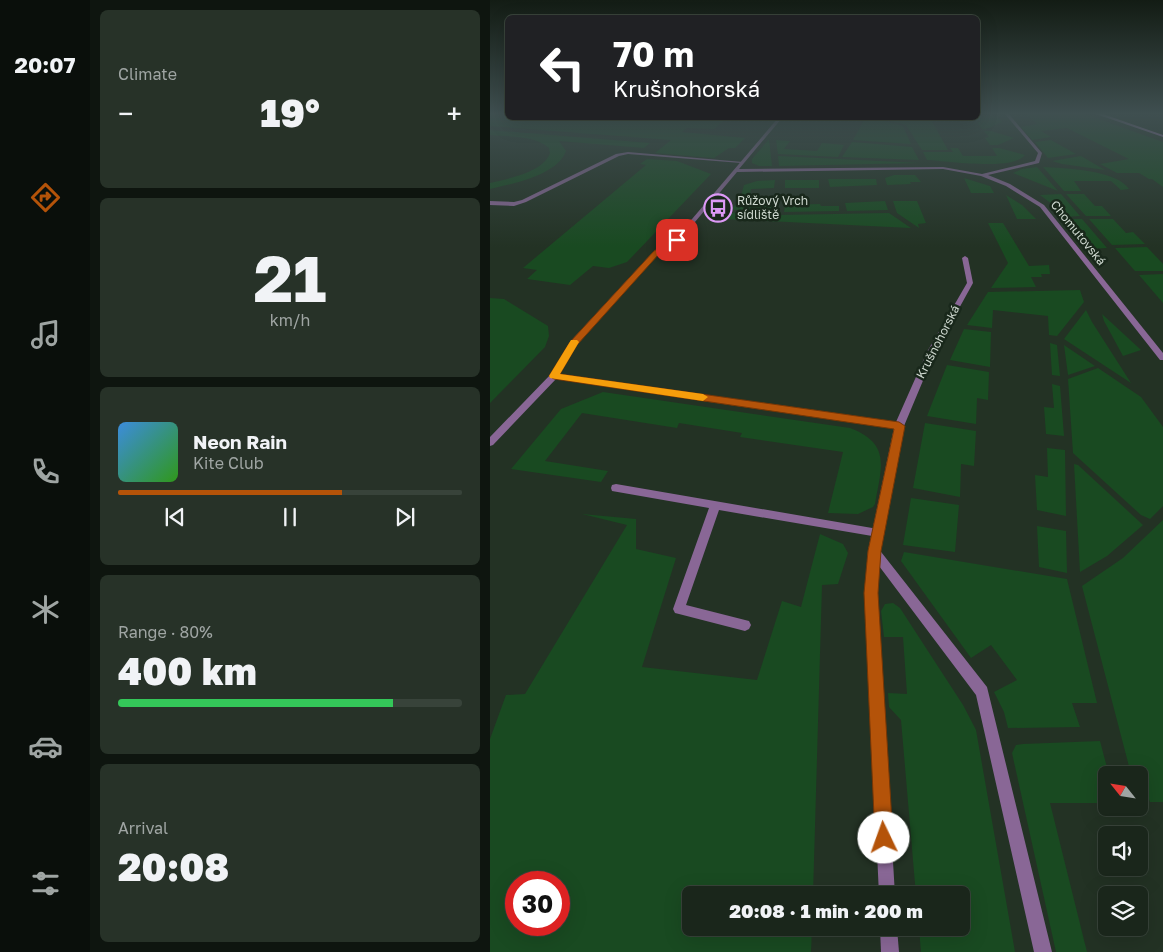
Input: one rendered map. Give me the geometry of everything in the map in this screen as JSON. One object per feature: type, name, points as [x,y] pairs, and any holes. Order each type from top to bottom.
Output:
[{"type":"street","points":[[490,203],[503,204],[524,201],[613,157]]},
{"type":"street","points":[[684,157],[741,162]]},
{"type":"street","points":[[490,443],[554,376],[573,344],[656,252],[677,240],[745,157]]},
{"type":"street","points":[[982,175],[1038,162],[1039,157]]},
{"type":"street","name":"Chomutovská","points":[[734,171],[943,168],[982,175],[1014,188],[1042,206],[1163,358]]},
{"type":"street","name":"Krušnohorská","points":[[887,886],[871,593],[874,551],[899,426],[931,352],[970,283],[965,258]]},
{"type":"street","points":[[554,376],[899,426]]},
{"type":"street","points":[[616,488],[878,533]]},
{"type":"street","points":[[715,505],[679,609],[745,626]]},
{"type":"street","points":[[874,551],[982,692],[1043,952]]},
{"type":"street","points":[[889,936],[890,952]]},
{"type":"green space","points":[[547,157],[562,157],[554,166],[533,177],[490,189],[490,183],[524,174]]},
{"type":"green space","points":[[771,157],[772,166],[759,166],[752,163],[752,159]]},
{"type":"green space","points":[[778,157],[921,163],[779,166]]},
{"type":"green space","points":[[853,157],[918,157],[919,160]]},
{"type":"green space","points":[[926,157],[1022,157],[1007,163],[994,164],[927,160]]},
{"type":"green space","points":[[1083,157],[1105,170],[1062,164],[1052,161]]},
{"type":"green space","points":[[1126,157],[1163,157],[1163,187],[1139,173],[1117,173],[1100,164],[1129,159]]},
{"type":"green space","points":[[647,159],[677,161],[711,174],[627,262],[609,268],[593,266],[570,285],[527,279],[537,270],[523,268],[646,165],[640,164]]},
{"type":"green space","points":[[1037,167],[1058,191],[1013,173],[1022,169]]},
{"type":"green space","points":[[1043,167],[1077,169],[1102,174],[1123,183],[1129,189],[1121,190],[1111,181],[1074,181],[1081,191],[1064,191]]},
{"type":"green space","points":[[894,175],[915,175],[921,182],[887,185],[885,178]]},
{"type":"green space","points":[[964,178],[990,186],[994,193],[971,193]]},
{"type":"green space","points":[[828,179],[876,179],[877,185],[830,187]]},
{"type":"green space","points":[[775,180],[774,188],[751,189],[748,205],[777,205],[778,209],[730,210],[740,200],[744,185],[757,181]]},
{"type":"green space","points":[[785,180],[819,180],[819,188],[785,188]]},
{"type":"green space","points":[[1061,194],[1080,216],[1064,217],[1056,207],[1040,195]]},
{"type":"green space","points":[[1066,194],[1084,194],[1095,206],[1102,206],[1111,216],[1086,216]]},
{"type":"green space","points":[[1006,195],[1022,205],[1036,219],[1017,219]]},
{"type":"green space","points":[[885,201],[888,210],[847,211],[845,203]]},
{"type":"green space","points":[[893,201],[917,201],[926,223],[918,224],[919,228],[897,213]]},
{"type":"green space","points":[[820,204],[821,206],[839,206],[839,211],[784,212],[785,205]]},
{"type":"green space","points":[[773,212],[778,215],[889,213],[911,228],[723,219],[728,213]]},
{"type":"green space","points":[[1066,219],[1082,219],[1107,248],[1090,249]]},
{"type":"green space","points":[[1089,219],[1113,219],[1126,233],[1133,232],[1145,244],[1112,245]]},
{"type":"green space","points":[[988,223],[1003,223],[1029,266],[1049,265],[1050,274],[1041,274],[1042,277],[1031,277],[1036,287],[991,288],[1008,263]]},
{"type":"green space","points":[[1147,247],[1163,264],[1163,271],[1135,271],[1115,248]]},
{"type":"green space","points":[[1163,274],[1163,303],[1139,275]]},
{"type":"green space","points":[[1080,290],[1084,302],[1057,336],[1049,335],[1048,316],[993,310],[992,328],[967,325],[988,292]]},
{"type":"green space","points":[[490,298],[504,299],[548,326],[549,336],[545,347],[490,403]]},
{"type":"green space","points":[[1086,310],[1092,322],[1131,383],[1064,339]]},
{"type":"green space","points":[[1102,314],[1141,350],[1123,356]]},
{"type":"green space","points":[[964,329],[991,332],[990,367],[950,360]]},
{"type":"green space","points":[[1050,343],[1057,345],[1060,376],[1052,375]]},
{"type":"green space","points":[[1064,345],[1095,366],[1068,375]]},
{"type":"green space","points":[[947,365],[989,372],[988,400],[977,398],[976,424],[927,416]]},
{"type":"green space","points":[[1098,368],[1141,397],[1163,427],[1163,506],[1150,519],[1141,515],[1073,453],[1068,379]]},
{"type":"green space","points":[[1052,384],[1060,386],[1064,436],[1046,434],[1044,407],[1054,408]]},
{"type":"green space","points":[[603,392],[850,428],[863,434],[872,442],[881,458],[880,479],[875,504],[873,507],[858,514],[828,513],[843,452],[740,437],[742,433],[679,423],[677,428],[582,413],[545,461],[608,471],[601,482],[511,469],[561,409]]},
{"type":"green space","points":[[925,423],[976,431],[974,466],[961,464],[960,497],[913,488]]},
{"type":"green space","points":[[1047,448],[1065,450],[1066,516],[1037,510],[1035,475],[1048,477]]},
{"type":"green space","points":[[1074,464],[1078,465],[1143,525],[1107,556],[1080,572]]},
{"type":"green space","points":[[911,498],[959,505],[955,552],[903,545]]},
{"type":"green space","points":[[582,514],[636,519],[636,549],[676,558],[642,667],[757,680],[782,601],[801,607],[820,534],[843,544],[848,553],[838,584],[822,585],[813,886],[682,886],[682,936],[812,936],[811,952],[490,952],[490,739],[506,695],[525,694],[627,525]]},
{"type":"green space","points":[[1163,520],[1163,802],[1150,802],[1148,796],[1148,766],[1129,766],[1082,586],[1123,558]]},
{"type":"green space","points":[[1037,526],[1066,531],[1067,573],[1039,567]]},
{"type":"green space","points":[[904,552],[1067,579],[1097,703],[1072,703],[1080,727],[1008,728],[1004,712],[994,692],[1017,680],[991,645],[971,658],[901,561]]},
{"type":"green space","points":[[893,603],[900,608],[963,705],[976,730],[1015,952],[921,952],[920,936],[970,936],[970,886],[915,886],[901,720],[889,707],[888,693],[907,694],[903,637],[884,637],[881,611],[885,604]]},
{"type":"green space","points":[[1100,741],[1107,766],[1098,766],[1098,803],[1050,803],[1087,952],[1056,952],[1012,753],[1016,745]]},
{"type":"slow traffic","points":[[574,342],[554,376],[703,397]]},
{"type":"place","name":"Růžový Vrch sídliště","points":[[718,208]]},
{"type":"route","points":[[677,240],[656,252],[573,344],[554,376],[899,426],[874,551],[871,593],[884,838]]}]
